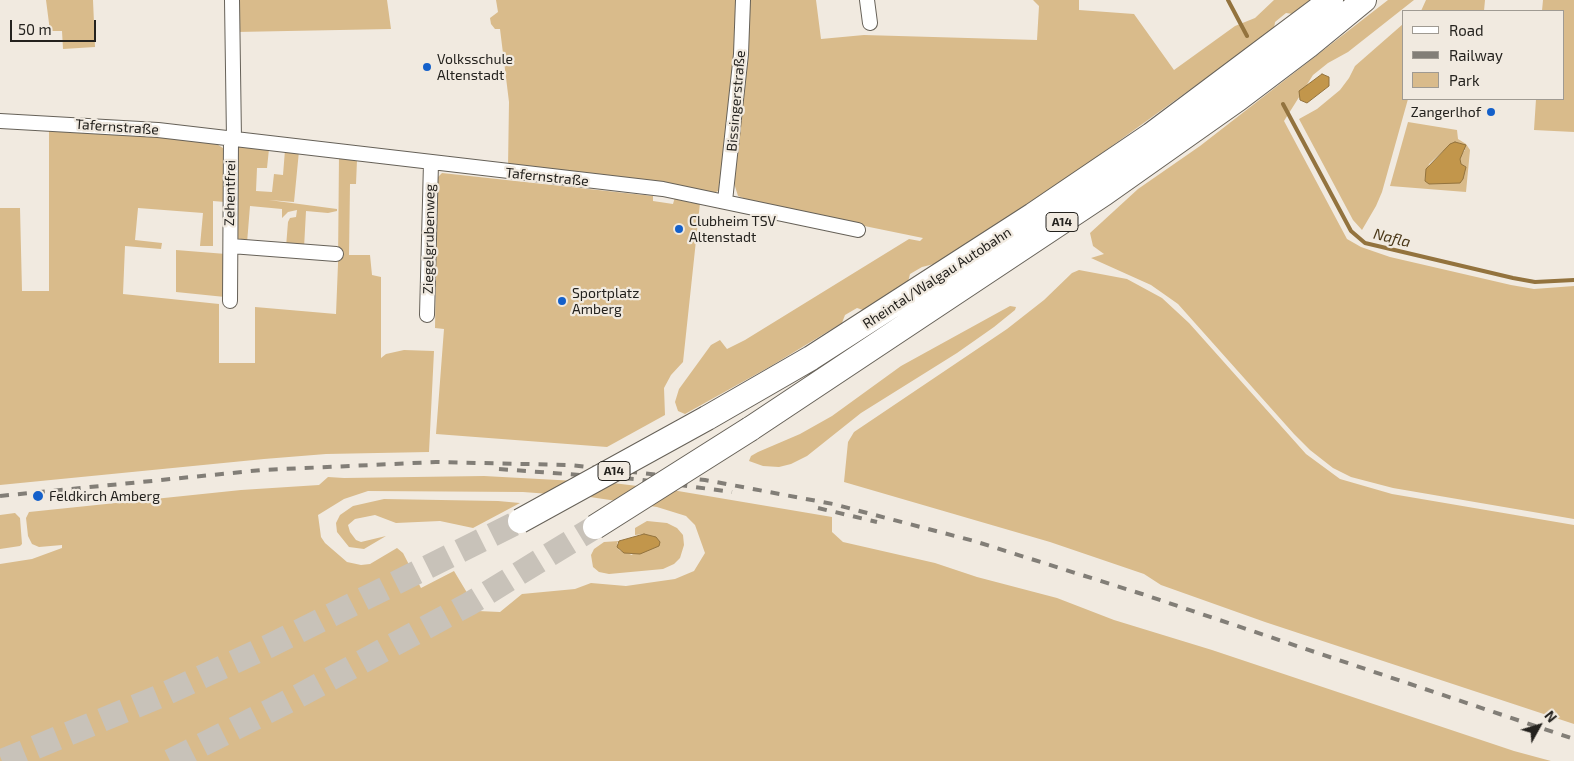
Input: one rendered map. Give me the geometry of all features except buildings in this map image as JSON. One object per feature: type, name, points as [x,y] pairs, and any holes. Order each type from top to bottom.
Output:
[{"type":"highway","name":"Rheintal/Walgau Autobahn","points":[[520,521],[707,418],[860,327],[1034,215],[1175,118],[1331,0]]},
{"type":"highway","name":"Rheintal/Walgau Autobahn","points":[[595,527],[750,429],[1105,193],[1238,99],[1364,0]]},
{"type":"street","points":[[232,0],[233,139]]},
{"type":"street","name":"Bissingerstraße","points":[[725,201],[740,64],[743,0]]},
{"type":"street","points":[[867,0],[870,23]]},
{"type":"street","name":"Tafernstraße","points":[[0,121],[150,130],[663,189],[858,230]]},
{"type":"street","name":"Zehentfrei","points":[[230,301],[233,139]]},
{"type":"street","name":"Ziegelgrubenweg","points":[[427,315],[430,163]]},
{"type":"street","name":"Zehentfrei","points":[[230,246],[336,254]]},
{"type":"green space","points":[[46,0],[93,0],[95,47],[63,49],[62,31],[50,31]]},
{"type":"green space","points":[[235,0],[387,0],[391,29],[236,32]]},
{"type":"green space","points":[[496,0],[737,0],[736,54],[720,190],[712,194],[508,167],[509,102],[500,29],[495,29],[491,24],[490,18],[498,12]]},
{"type":"green space","points":[[747,0],[816,0],[821,39],[864,35],[1037,40],[1039,6],[1033,0],[1079,0],[1079,10],[1134,14],[1174,70],[1235,26],[1255,18],[1274,0],[1310,0],[1293,14],[1286,13],[1275,22],[1274,29],[1080,169],[938,263],[922,267],[910,274],[908,282],[863,310],[857,308],[845,315],[842,323],[771,366],[685,414],[678,411],[675,402],[679,389],[711,345],[720,340],[727,349],[745,340],[909,239],[920,241],[923,238],[762,205],[738,196],[734,183]]},
{"type":"green space","points":[[1388,0],[1414,0],[1348,52],[1328,63],[1313,75],[1284,121],[1347,239],[1361,247],[1390,257],[1511,285],[1534,289],[1574,286],[1574,519],[1393,488],[1351,477],[1333,468],[1310,450],[1294,434],[1178,304],[1151,285],[1091,258],[1104,254],[1093,246],[1090,233],[1138,189],[1200,146]]},
{"type":"green space","points":[[1426,0],[1485,0],[1484,10],[1421,10]]},
{"type":"green space","points":[[1543,0],[1574,0],[1574,132],[1534,130],[1536,100],[1564,100],[1564,10],[1542,10]]},
{"type":"green space","points":[[1402,25],[1402,100],[1408,100],[1382,192],[1362,230],[1353,220],[1299,119],[1317,109],[1340,90],[1355,66]]},
{"type":"green space","points":[[1408,122],[1457,130],[1458,139],[1466,144],[1470,150],[1466,192],[1390,186]],"holes":[[[1465,150],[1460,156],[1460,183],[1425,181],[1429,164],[1443,151]]]},
{"type":"green space","points":[[49,128],[144,134],[215,143],[223,148],[226,155],[225,202],[213,201],[213,246],[200,246],[203,213],[138,208],[135,240],[162,243],[161,249],[125,246],[123,294],[219,304],[219,363],[255,363],[255,307],[336,314],[339,155],[357,160],[356,184],[350,184],[349,255],[370,255],[372,275],[381,277],[381,358],[386,354],[404,350],[434,351],[429,452],[326,454],[0,485],[0,208],[20,208],[22,291],[49,291]]},
{"type":"green space","points":[[239,145],[269,149],[267,168],[257,168],[256,191],[272,192],[274,174],[283,175],[285,150],[299,151],[294,202],[269,200],[337,209],[337,211],[328,213],[306,211],[304,248],[286,247],[288,222],[290,218],[296,217],[297,210],[288,212],[282,218],[282,209],[250,206],[247,243],[239,241],[234,233]]},
{"type":"green space","name":"Sportplatz Amberg","points":[[442,173],[653,196],[653,201],[673,204],[675,197],[691,203],[700,203],[683,362],[671,375],[664,388],[665,415],[607,447],[436,434],[444,329],[435,328],[437,213],[435,180]]},
{"type":"green space","points":[[176,250],[226,254],[225,297],[176,292]]},
{"type":"green space","points":[[1079,270],[1127,279],[1162,298],[1189,323],[1306,454],[1340,479],[1392,494],[1574,525],[1574,724],[1265,622],[1161,585],[1144,574],[1050,542],[844,482],[848,442],[854,432],[1007,329],[1044,300],[1072,273]]},
{"type":"green space","points":[[1010,306],[1016,307],[1015,310],[994,327],[957,353],[861,413],[807,456],[791,464],[779,467],[763,466],[749,461],[751,456],[758,452],[800,434],[832,416],[901,366]]},
{"type":"green space","points":[[484,476],[613,483],[678,491],[832,517],[832,532],[843,542],[935,563],[977,577],[1057,598],[1114,620],[1212,650],[1514,751],[1551,761],[0,761],[0,564],[32,559],[62,548],[62,545],[39,547],[32,544],[28,536],[26,518],[29,512],[241,490],[319,485],[328,477]],"holes":[[[368,491],[523,492],[590,497],[657,507],[686,516],[695,525],[705,553],[694,571],[675,579],[626,586],[591,583],[575,589],[522,594],[500,612],[478,611],[454,571],[421,588],[403,553],[397,548],[370,564],[361,565],[347,562],[325,543],[321,537],[318,515],[344,499]]]},
{"type":"green space","points":[[384,499],[520,503],[473,528],[440,521],[396,523],[375,515],[355,519],[348,525],[350,532],[356,540],[361,542],[386,536],[364,549],[349,547],[337,532],[336,523],[340,515],[353,506]]},
{"type":"green space","points":[[15,513],[20,518],[22,544],[20,546],[0,549],[0,515]]},
{"type":"green space","points":[[647,521],[667,523],[677,528],[683,535],[684,545],[680,558],[674,564],[663,569],[609,574],[599,572],[593,567],[591,555],[594,549],[604,542],[619,541],[617,543],[619,550],[632,555],[644,534],[635,535],[635,528]]},
{"type":"shaded area","points":[[1322,74],[1329,77],[1329,86],[1307,103],[1300,100],[1299,91]]},
{"type":"shaded area","points":[[1455,142],[1466,145],[1460,159],[1461,164],[1466,167],[1463,179],[1460,183],[1429,184],[1425,181],[1426,169],[1450,144]]},
{"type":"shaded area","points":[[644,534],[656,537],[660,542],[659,546],[640,554],[624,553],[617,547],[619,541]]},
{"type":"waterway","name":"Nafla","points":[[1228,0],[1247,36]]},
{"type":"waterway","name":"Nafla","points":[[1283,104],[1351,231],[1365,243],[1535,282],[1574,280]]},
{"type":"tunnel","points":[[2,761],[158,697],[269,646],[520,521]]},
{"type":"tunnel","points":[[170,761],[293,699],[469,604],[595,527]]},
{"type":"railway","points":[[0,496],[262,470],[436,462],[571,465],[705,480],[833,504],[974,541],[1142,594],[1574,739]]},
{"type":"railway","points":[[499,469],[635,479],[732,492]]},
{"type":"railway","points":[[818,508],[877,522]]},
{"type":"place","name":"Volksschule Altenstadt","points":[[427,67]]},
{"type":"place","name":"Zangerlhof","points":[[1491,112]]},
{"type":"place","name":"Clubheim TSV Altenstadt","points":[[679,229]]},
{"type":"place","name":"Sportplatz Amberg","points":[[562,301]]},
{"type":"place","name":"Feldkirch Amberg","points":[[38,496]]}]
